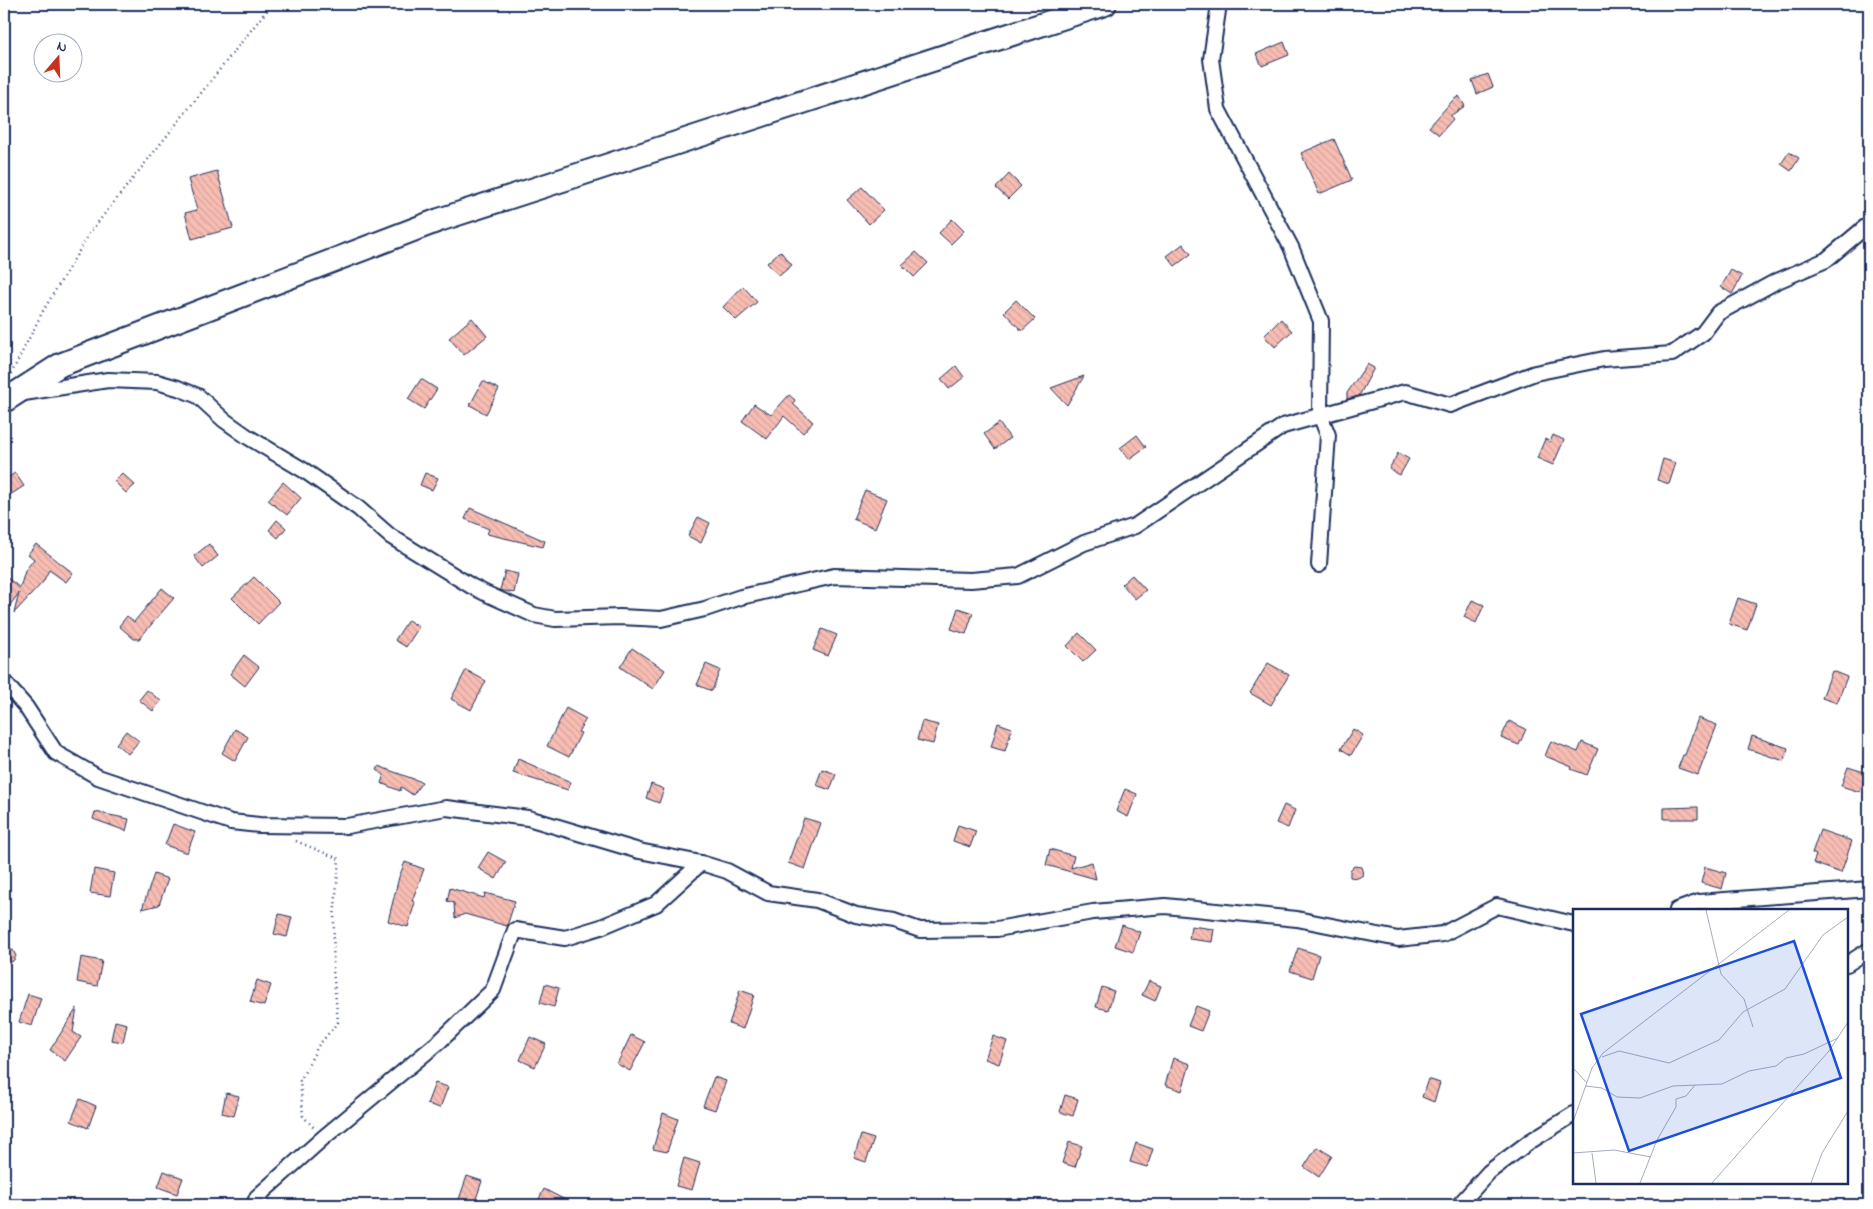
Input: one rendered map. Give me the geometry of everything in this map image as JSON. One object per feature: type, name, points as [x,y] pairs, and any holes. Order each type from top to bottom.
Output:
[{"type":"main road","points":[[7,398],[60,365],[438,220],[1105,4]]},
{"type":"street","points":[[1219,4],[1211,59],[1218,109],[1291,247],[1321,322],[1320,415],[1328,435],[1319,565]]},
{"type":"street","points":[[7,398],[108,380],[157,382],[191,393],[210,405],[224,420],[248,437],[305,471],[351,503],[390,536],[471,586],[534,615],[555,619],[620,617],[660,619],[705,609],[741,597],[834,576],[971,580],[1018,576],[1084,543],[1135,526],[1283,426],[1404,392],[1450,405],[1535,373],[1604,359],[1672,354],[1704,333],[1718,313],[1775,282],[1826,260],[1869,224]]},
{"type":"street","points":[[4,682],[26,707],[56,753],[98,777],[231,822],[259,825],[347,826],[446,808],[528,818],[639,851],[701,863],[727,871],[768,893],[816,900],[856,915],[894,921],[920,930],[997,929],[1093,912],[1165,906],[1297,919],[1398,939],[1443,934],[1497,906],[1573,924]]},
{"type":"street","points":[[254,1205],[257,1196],[323,1138],[440,1041],[493,990],[515,930],[565,938],[601,927],[656,904],[701,863]]},
{"type":"street","points":[[1679,909],[1699,902],[1869,889]]},
{"type":"street","points":[[1848,963],[1869,950]]},
{"type":"street","points":[[1459,1205],[1489,1172],[1529,1142],[1573,1115]]},
{"type":"path","points":[[7,398],[9,377],[43,311],[91,230],[272,4]]},
{"type":"path","points":[[294,840],[339,859],[334,919],[333,970],[338,1022],[318,1046],[300,1081],[304,1116],[323,1138]]},
{"type":"building","points":[[1284,42],[1289,55],[1262,66],[1256,54]]},
{"type":"building","points":[[1488,74],[1493,87],[1477,94],[1472,80]]},
{"type":"building","points":[[1459,96],[1465,106],[1450,116],[1453,119],[1439,135],[1429,127],[1453,100]]},
{"type":"building","points":[[1334,139],[1352,180],[1319,194],[1301,153]]},
{"type":"building","points":[[1789,152],[1799,158],[1791,171],[1781,164]]},
{"type":"building","points":[[217,171],[233,228],[192,239],[185,213],[197,210],[188,179]]},
{"type":"building","points":[[1009,174],[1021,186],[1008,199],[996,188]]},
{"type":"building","points":[[862,187],[884,210],[869,224],[847,200]]},
{"type":"building","points":[[952,219],[964,231],[951,244],[939,233]]},
{"type":"building","points":[[1183,244],[1191,254],[1175,266],[1167,256]]},
{"type":"building","points":[[780,251],[792,265],[779,276],[767,263]]},
{"type":"building","points":[[916,252],[928,263],[914,277],[902,265]]},
{"type":"building","points":[[1731,270],[1742,276],[1732,294],[1721,287]]},
{"type":"building","points":[[743,286],[757,302],[736,320],[723,307]]},
{"type":"building","points":[[1016,300],[1035,319],[1022,331],[1004,312]]},
{"type":"building","points":[[472,318],[487,336],[464,355],[449,338]]},
{"type":"building","points":[[1281,319],[1292,331],[1275,347],[1264,336]]},
{"type":"building","points":[[1367,364],[1374,368],[1359,396],[1347,399],[1347,393]]},
{"type":"building","points":[[956,366],[964,377],[949,389],[941,379]]},
{"type":"building","points":[[1084,376],[1067,405],[1051,388]]},
{"type":"building","points":[[421,379],[437,389],[424,409],[408,399]]},
{"type":"building","points":[[483,381],[499,389],[486,414],[470,405]]},
{"type":"building","points":[[789,395],[795,400],[793,404],[813,422],[803,433],[784,416],[767,439],[742,421],[754,404],[771,415]]},
{"type":"building","points":[[999,423],[1010,438],[995,449],[984,434]]},
{"type":"building","points":[[1137,435],[1146,447],[1129,459],[1120,448]]},
{"type":"building","points":[[1553,435],[1564,440],[1553,465],[1537,458],[1545,439],[1550,442]]},
{"type":"building","points":[[1398,453],[1409,459],[1400,475],[1389,469]]},
{"type":"building","points":[[1663,459],[1676,463],[1669,484],[1657,480]]},
{"type":"building","points":[[15,473],[24,486],[10,495],[4,485],[4,480]]},
{"type":"building","points":[[122,473],[135,485],[126,493],[114,481]]},
{"type":"building","points":[[425,473],[438,478],[432,490],[420,485]]},
{"type":"building","points":[[283,482],[301,498],[287,515],[268,500]]},
{"type":"building","points":[[865,490],[887,499],[875,528],[853,519]]},
{"type":"building","points":[[470,508],[545,541],[543,547],[487,534],[489,529],[465,519]]},
{"type":"building","points":[[698,517],[710,523],[701,543],[688,536]]},
{"type":"building","points":[[277,520],[286,528],[278,538],[269,530]]},
{"type":"building","points":[[36,544],[73,573],[66,582],[49,570],[43,582],[14,613],[19,593],[4,613],[4,575],[20,588],[25,571],[34,559],[28,554]]},
{"type":"building","points":[[209,544],[218,556],[203,568],[194,556]]},
{"type":"building","points":[[505,571],[518,574],[514,593],[500,590]]},
{"type":"building","points":[[1132,575],[1146,590],[1135,599],[1122,584]]},
{"type":"building","points":[[254,577],[279,602],[258,624],[232,598]]},
{"type":"building","points":[[162,588],[174,598],[139,639],[134,639],[119,626],[127,616],[134,622]]},
{"type":"building","points":[[1738,598],[1756,604],[1747,630],[1729,624]]},
{"type":"building","points":[[1472,600],[1484,605],[1476,623],[1464,617]]},
{"type":"building","points":[[958,608],[973,613],[966,634],[951,629]]},
{"type":"building","points":[[408,620],[419,627],[406,647],[395,640]]},
{"type":"building","points":[[822,629],[837,635],[828,656],[813,650]]},
{"type":"building","points":[[1079,633],[1096,650],[1083,662],[1067,646]]},
{"type":"building","points":[[632,648],[665,670],[653,689],[620,667]]},
{"type":"building","points":[[244,655],[259,667],[245,686],[230,674]]},
{"type":"building","points":[[1268,663],[1289,675],[1271,705],[1250,693]]},
{"type":"building","points":[[706,664],[720,670],[712,691],[697,685]]},
{"type":"building","points":[[466,670],[486,681],[471,710],[451,699]]},
{"type":"building","points":[[1832,671],[1847,677],[1837,703],[1822,698]]},
{"type":"building","points":[[147,690],[161,701],[153,711],[139,700]]},
{"type":"building","points":[[566,708],[586,719],[578,732],[581,733],[569,757],[547,746]]},
{"type":"building","points":[[1698,718],[1717,725],[1698,775],[1678,768],[1683,755],[1685,755]]},
{"type":"building","points":[[922,721],[938,725],[933,744],[917,740]]},
{"type":"building","points":[[1509,721],[1526,729],[1519,745],[1501,738]]},
{"type":"building","points":[[998,723],[1012,728],[1005,751],[991,747]]},
{"type":"building","points":[[235,729],[248,737],[235,761],[222,753]]},
{"type":"building","points":[[1353,729],[1363,735],[1351,755],[1341,749]]},
{"type":"building","points":[[126,731],[139,741],[128,754],[116,744]]},
{"type":"building","points":[[1752,736],[1788,748],[1784,761],[1748,749]]},
{"type":"building","points":[[1551,741],[1578,752],[1582,742],[1598,749],[1587,775],[1545,756]]},
{"type":"building","points":[[518,759],[571,782],[568,790],[513,773]]},
{"type":"building","points":[[379,766],[422,782],[413,795],[401,787],[400,791],[381,783],[384,775],[377,770]]},
{"type":"building","points":[[1848,767],[1867,773],[1860,792],[1841,786]]},
{"type":"building","points":[[822,769],[836,774],[830,790],[816,785]]},
{"type":"building","points":[[651,784],[664,789],[659,803],[646,798]]},
{"type":"building","points":[[1125,789],[1137,794],[1128,817],[1116,811]]},
{"type":"building","points":[[1284,805],[1295,810],[1288,828],[1276,823]]},
{"type":"building","points":[[1698,807],[1698,819],[1664,819],[1664,808]]},
{"type":"building","points":[[95,812],[129,819],[126,831],[93,819]]},
{"type":"building","points":[[804,818],[821,823],[805,869],[788,863]]},
{"type":"building","points":[[173,824],[195,832],[187,853],[165,845]]},
{"type":"building","points":[[958,825],[976,831],[970,847],[953,841]]},
{"type":"building","points":[[1820,830],[1852,841],[1841,873],[1813,863],[1816,855],[1812,853]]},
{"type":"building","points":[[1050,849],[1074,856],[1071,868],[1092,862],[1096,879],[1046,865]]},
{"type":"building","points":[[488,852],[506,862],[496,879],[478,868]]},
{"type":"building","points":[[405,862],[424,869],[412,901],[415,902],[408,927],[388,921],[399,877]]},
{"type":"building","points":[[1354,866],[1361,867],[1363,875],[1358,878],[1350,877],[1350,870]]},
{"type":"building","points":[[1705,867],[1726,873],[1722,889],[1701,883]]},
{"type":"building","points":[[94,869],[114,873],[110,896],[90,893]]},
{"type":"building","points":[[154,874],[168,879],[159,905],[142,909]]},
{"type":"building","points":[[450,888],[484,898],[485,893],[515,901],[507,926],[465,914],[455,918],[454,903],[447,901]]},
{"type":"building","points":[[279,914],[292,917],[287,937],[274,934]]},
{"type":"building","points":[[1122,925],[1140,932],[1133,952],[1115,946]]},
{"type":"building","points":[[1191,926],[1214,929],[1212,942],[1189,939]]},
{"type":"building","points":[[1298,948],[1319,955],[1312,978],[1290,971]]},
{"type":"building","points":[[6,950],[13,950],[16,956],[13,961],[6,964],[4,954]]},
{"type":"building","points":[[81,957],[102,961],[97,986],[77,982]]},
{"type":"building","points":[[257,980],[271,985],[264,1006],[250,1002]]},
{"type":"building","points":[[1149,981],[1161,986],[1155,1001],[1142,995]]},
{"type":"building","points":[[545,984],[559,988],[554,1007],[540,1003]]},
{"type":"building","points":[[1102,987],[1114,991],[1108,1010],[1096,1007]]},
{"type":"building","points":[[740,990],[754,995],[743,1029],[729,1024]]},
{"type":"building","points":[[28,994],[41,998],[32,1026],[19,1022]]},
{"type":"building","points":[[1196,1006],[1209,1011],[1201,1031],[1188,1026]]},
{"type":"building","points":[[77,1008],[73,1032],[81,1037],[65,1061],[50,1050]]},
{"type":"building","points":[[115,1021],[127,1024],[123,1042],[111,1040]]},
{"type":"building","points":[[631,1035],[645,1042],[630,1071],[617,1064]]},
{"type":"building","points":[[993,1036],[1007,1041],[999,1064],[985,1059]]},
{"type":"building","points":[[530,1037],[546,1044],[535,1067],[520,1060]]},
{"type":"building","points":[[1173,1058],[1190,1064],[1182,1091],[1165,1085]]},
{"type":"building","points":[[714,1077],[726,1081],[715,1110],[703,1106]]},
{"type":"building","points":[[1428,1079],[1440,1083],[1434,1102],[1422,1097]]},
{"type":"building","points":[[435,1083],[448,1087],[440,1108],[427,1104]]},
{"type":"building","points":[[226,1093],[239,1096],[234,1116],[222,1113]]},
{"type":"building","points":[[1065,1095],[1078,1099],[1073,1116],[1060,1112]]},
{"type":"building","points":[[80,1099],[96,1106],[88,1128],[71,1121]]},
{"type":"building","points":[[663,1113],[678,1119],[667,1152],[653,1149]]},
{"type":"building","points":[[861,1135],[874,1139],[866,1162],[854,1158]]},
{"type":"building","points":[[1069,1142],[1082,1146],[1075,1167],[1062,1163]]},
{"type":"building","points":[[1136,1143],[1153,1149],[1147,1167],[1130,1162]]},
{"type":"building","points":[[1317,1147],[1332,1156],[1319,1177],[1304,1167]]},
{"type":"building","points":[[684,1158],[700,1163],[692,1190],[676,1186]]},
{"type":"building","points":[[164,1171],[183,1178],[177,1194],[158,1187]]},
{"type":"building","points":[[467,1176],[482,1181],[474,1205],[457,1205]]},
{"type":"building","points":[[544,1189],[575,1205],[536,1205]]}]
